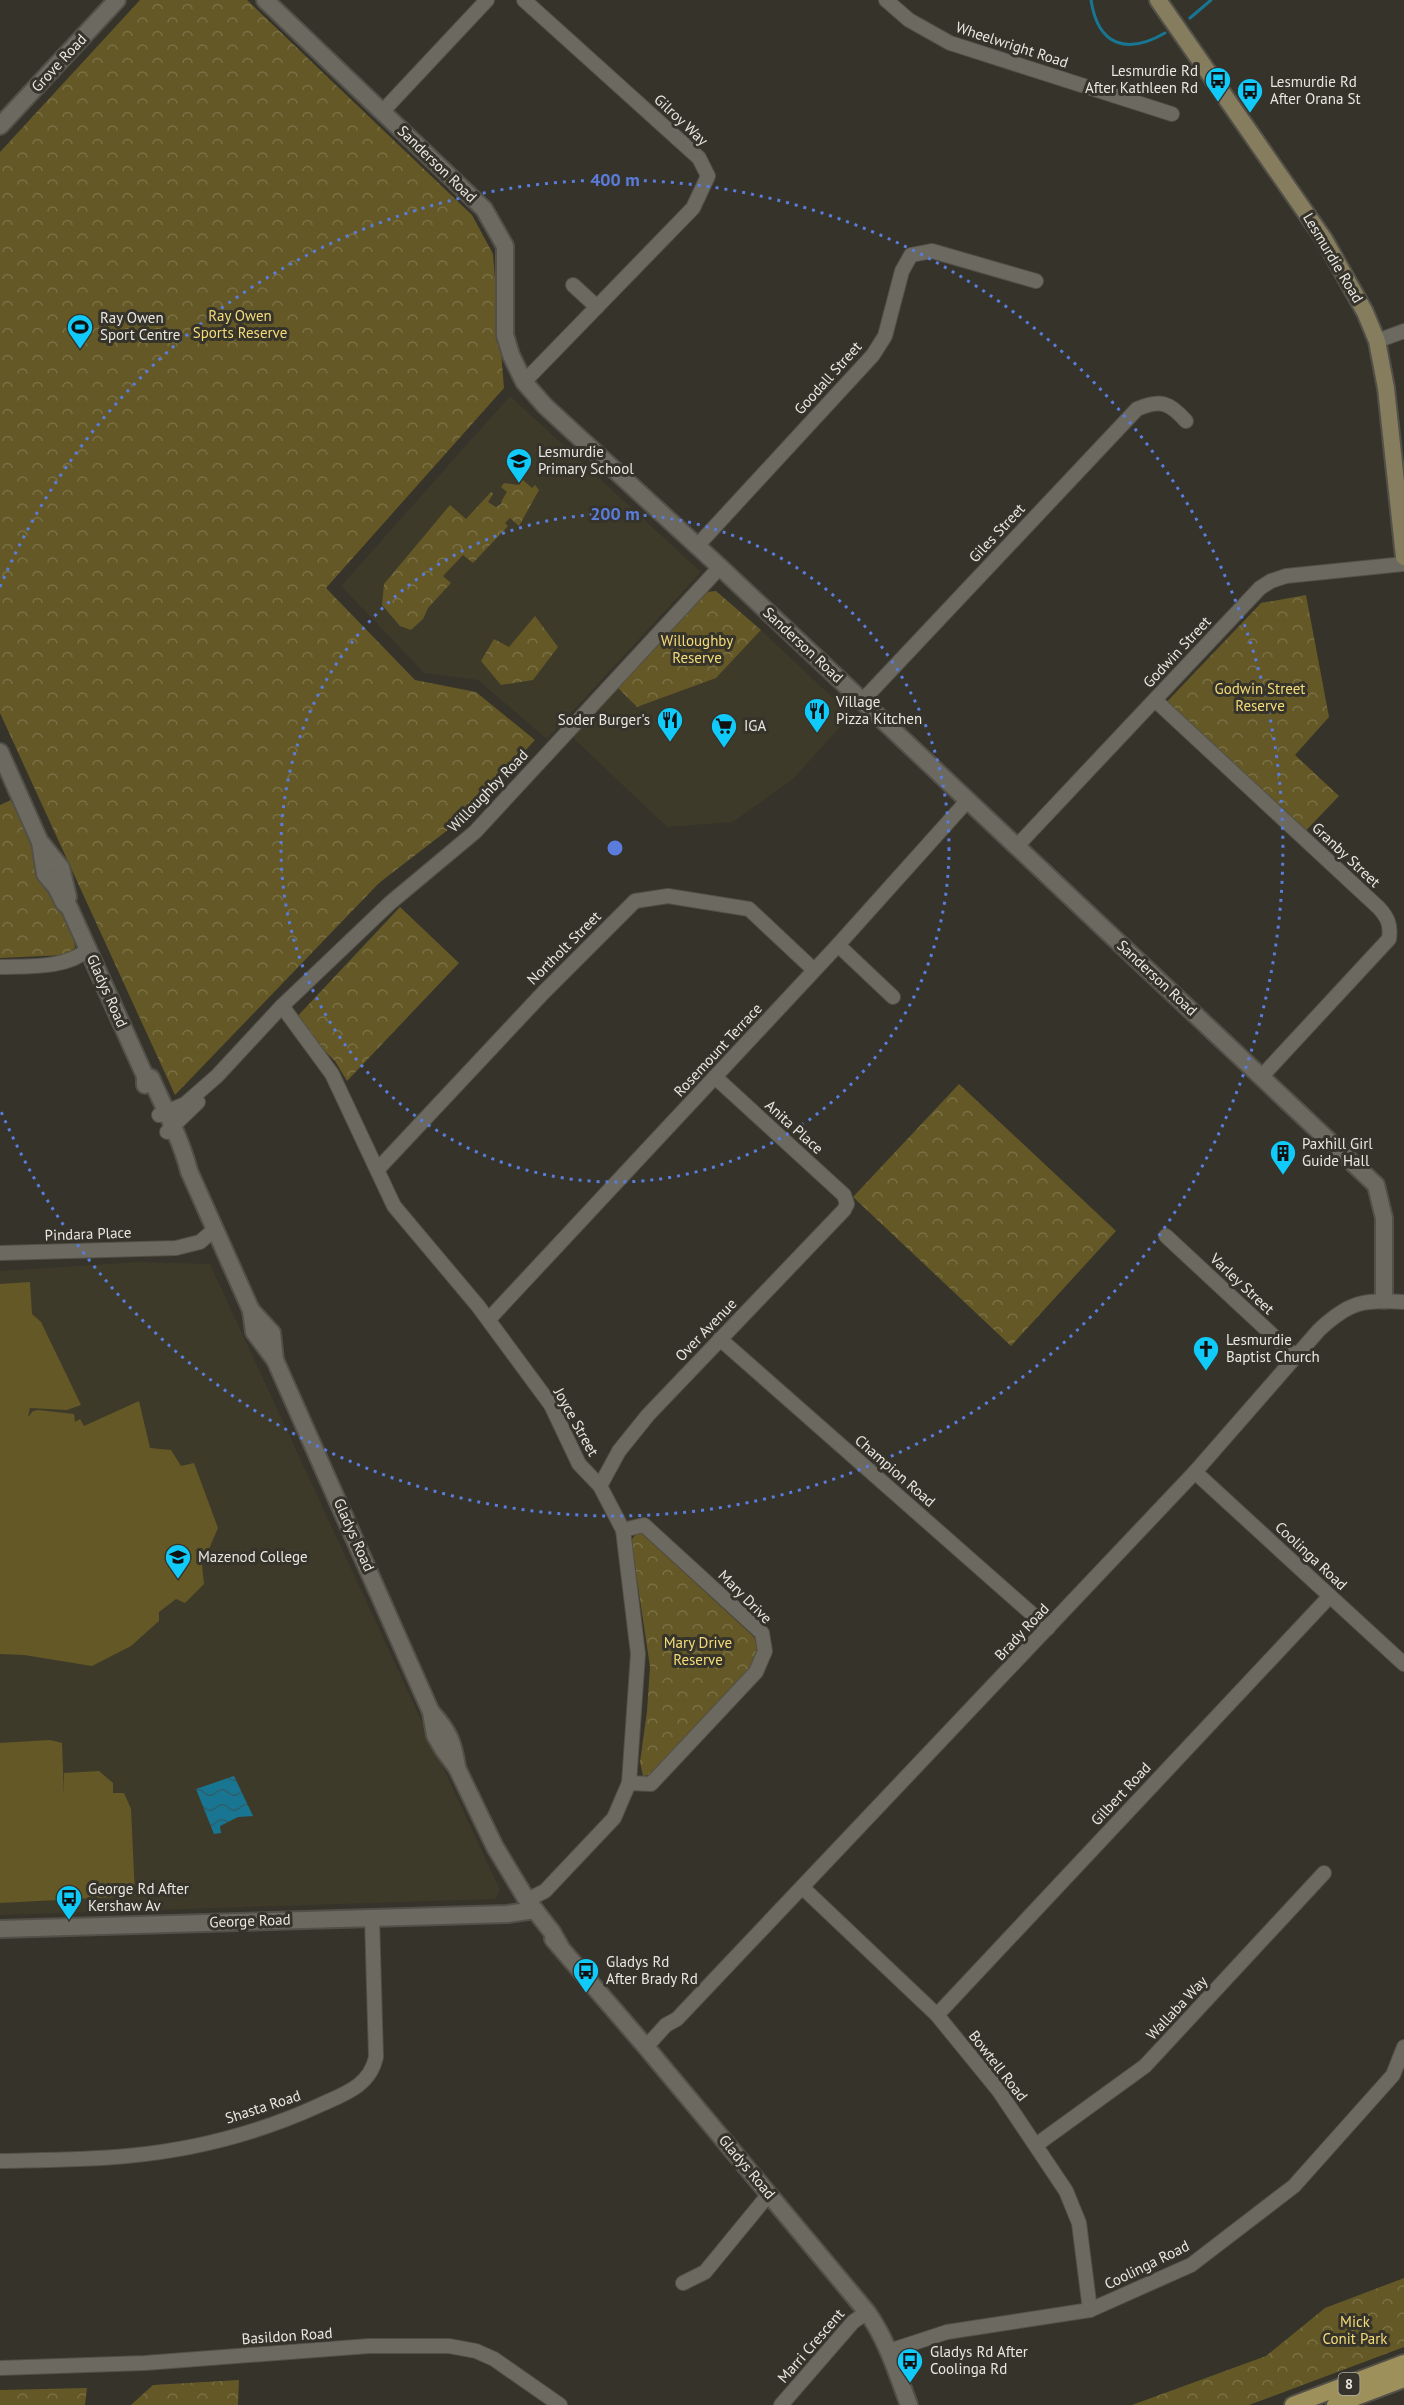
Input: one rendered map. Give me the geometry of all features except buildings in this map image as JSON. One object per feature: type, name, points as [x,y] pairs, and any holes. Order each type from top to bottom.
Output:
[{"type":"main road","name":"Lesmurdie Road","points":[[1158,0],[1324,238],[1348,279],[1377,340],[1388,399],[1404,557]]},
{"type":"main road","name":"8","points":[[1293,2405],[1404,2363]]},
{"type":"main road","name":"8","points":[[1335,2405],[1404,2379]]},
{"type":"street","name":"Grove Road","points":[[0,126],[117,0]]},
{"type":"street","name":"Sanderson Road","points":[[265,0],[484,209],[505,246],[505,335],[511,356],[524,382],[545,406],[720,567],[1376,1185],[1384,1218],[1384,1300]]},
{"type":"street","points":[[382,112],[487,0]]},
{"type":"street","name":"Gilroy Way","points":[[524,0],[699,158],[708,176],[693,208],[524,382]]},
{"type":"street","name":"Wheelwright Road","points":[[886,0],[909,20],[950,43],[1172,114]]},
{"type":"street","name":"Goodall Street","points":[[697,546],[873,355],[885,336],[902,271],[911,255],[932,250],[1036,281]]},
{"type":"street","points":[[573,285],[597,307]]},
{"type":"street","points":[[1377,340],[1404,331]]},
{"type":"street","name":"Giles Street","points":[[862,701],[1137,410],[1154,403],[1165,404],[1174,408],[1186,421]]},
{"type":"street","name":"Godwin Street","points":[[1017,846],[1260,588],[1270,581],[1286,576],[1404,564]]},
{"type":"street","name":"Willoughby Road","points":[[162,1114],[186,1104],[217,1076],[282,1006],[390,903],[475,832],[720,567]]},
{"type":"street","name":"Granby Street","points":[[1155,700],[1379,908],[1388,918],[1391,928],[1389,939],[1262,1076]]},
{"type":"street","name":"Gladys Road","points":[[1,755],[40,842],[45,874],[69,907],[146,1076],[151,1078],[162,1114],[184,1153],[189,1171],[251,1310],[254,1332],[275,1360],[431,1712],[446,1728],[453,1744],[457,1768],[495,1847],[502,1872],[526,1906],[867,2312],[889,2351],[909,2405]]},
{"type":"street","name":"Rosemount Terrace","points":[[489,1319],[838,945],[968,800]]},
{"type":"street","name":"Northolt Street","points":[[378,1169],[543,993],[635,901],[668,896],[749,909],[814,970]]},
{"type":"street","points":[[838,945],[893,997]]},
{"type":"street","points":[[44,966],[74,960],[88,949]]},
{"type":"street","points":[[0,967],[44,966],[54,969],[96,965]]},
{"type":"street","name":"Joyce Street","points":[[282,1006],[332,1074],[394,1206],[489,1319],[551,1405],[579,1464],[600,1486],[623,1530],[638,1654],[629,1783],[614,1818],[545,1891],[526,1906]]},
{"type":"street","name":"Willoughby Road","points":[[170,1130],[211,1087],[217,1076]]},
{"type":"street","name":"Anita Place","points":[[715,1077],[844,1195],[847,1204]]},
{"type":"street","name":"Over Avenue","points":[[600,1486],[619,1451],[631,1436],[844,1210],[847,1204]]},
{"type":"street","name":"Pindara Place","points":[[176,1248],[200,1242],[215,1229]]},
{"type":"street","name":"Varley Street","points":[[1166,1236],[1295,1356]]},
{"type":"street","name":"Pindara Place","points":[[0,1253],[176,1248],[192,1250],[222,1246]]},
{"type":"street","name":"Brady Road","points":[[649,2050],[671,2034],[677,2019],[1195,1472],[1319,1330],[1342,1310],[1358,1303],[1384,1300],[1404,1302]]},
{"type":"street","name":"Champion Road","points":[[720,1339],[1048,1628]]},
{"type":"street","name":"Coolinga Road","points":[[1195,1472],[1404,1664]]},
{"type":"street","name":"Mary Drive","points":[[623,1530],[644,1526],[762,1633],[765,1651],[756,1672],[651,1784],[629,1783]]},
{"type":"street","name":"Gilbert Road","points":[[937,2015],[1330,1596]]},
{"type":"street","name":"Wallaba Way","points":[[1036,2145],[1145,2066],[1324,1873]]},
{"type":"street","name":"Bowtell Road","points":[[803,1888],[937,2015],[999,2091],[1036,2145],[1066,2191],[1079,2223],[1090,2310]]},
{"type":"street","name":"George Road","points":[[0,1929],[500,1913],[526,1906]]},
{"type":"street","name":"Shasta Road","points":[[0,2161],[126,2157],[177,2150],[251,2131],[295,2116],[356,2088],[370,2075],[376,2057],[372,1917]]},
{"type":"street","name":"Coolinga Road","points":[[889,2351],[947,2332],[1090,2310],[1191,2265],[1294,2186],[1393,2075],[1404,2047]]},
{"type":"street","points":[[1393,2075],[1404,2086]]},
{"type":"street","points":[[683,2283],[705,2272],[769,2194]]},
{"type":"street","name":"Marri Crescent","points":[[781,2405],[853,2322],[867,2312]]},
{"type":"street","name":"Basildon Road","points":[[0,2368],[145,2363],[369,2346],[440,2345],[467,2349],[494,2359],[560,2405]]},
{"type":"shaded area","name":"Lesmurdie Primary School","points":[[510,396],[701,572],[547,739],[478,680],[424,673],[341,586]]},
{"type":"shaded area","points":[[761,630],[851,715],[793,779],[733,822],[667,827],[570,735],[614,689],[618,688],[637,707],[716,678]]},
{"type":"shaded area","name":"Mazenod College","points":[[138,1262],[210,1264],[500,1890],[496,1899],[0,1915],[0,1271]]},
{"type":"green space","name":"Ray Owen Sports Reserve","points":[[140,0],[247,0],[472,215],[493,254],[504,388],[326,588],[415,680],[476,692],[535,740],[462,819],[379,883],[175,1095],[0,713],[0,152]]},
{"type":"green space","points":[[523,480],[532,488],[535,485],[539,490],[519,526],[510,518],[505,523],[508,526],[473,563],[463,555],[443,576],[451,583],[428,608],[423,619],[411,630],[400,626],[382,605],[384,584],[450,505],[466,519],[491,492],[493,494],[488,502],[496,507],[501,504],[507,492],[501,487],[504,483],[517,485]]},
{"type":"green space","name":"Willoughby Reserve","points":[[716,591],[761,630],[716,678],[637,707],[618,688],[699,599],[707,592]]},
{"type":"green space","name":"Godwin Street Reserve","points":[[1306,595],[1329,717],[1295,755],[1339,796],[1296,841],[1159,710],[1261,603]]},
{"type":"green space","points":[[535,616],[558,647],[533,680],[501,685],[481,661],[494,639],[509,647]]},
{"type":"green space","points":[[11,800],[31,843],[38,875],[51,889],[74,939],[75,948],[65,955],[0,958],[0,805]]},
{"type":"green space","points":[[400,907],[459,963],[347,1081],[335,1061],[293,1021]]},
{"type":"green space","points":[[959,1084],[1116,1231],[1011,1346],[853,1197]]},
{"type":"green space","points":[[30,1282],[32,1314],[41,1322],[81,1405],[67,1410],[30,1408],[28,1417],[33,1411],[38,1410],[74,1414],[75,1422],[80,1419],[84,1426],[139,1401],[150,1448],[171,1450],[181,1466],[194,1463],[218,1528],[202,1565],[204,1584],[185,1603],[176,1599],[159,1612],[159,1621],[131,1646],[92,1666],[24,1655],[0,1654],[0,1284]]},
{"type":"green space","name":"Mary Drive Reserve","points":[[636,1534],[642,1534],[651,1542],[754,1637],[758,1646],[753,1665],[651,1775],[643,1776],[640,1762],[650,1667],[632,1546],[632,1539]]},
{"type":"green space","points":[[50,1740],[62,1743],[64,1796],[64,1773],[99,1771],[113,1783],[113,1793],[124,1793],[131,1809],[135,1896],[0,1903],[0,1743]]},
{"type":"green space","name":"Mick Conit Park","points":[[1404,2278],[1404,2347],[1249,2405],[1132,2405],[1266,2356],[1325,2308]]},
{"type":"green space","points":[[239,2380],[238,2405],[131,2405],[153,2385]]},
{"type":"green space","points":[[87,2388],[85,2405],[0,2405],[0,2390]]},
{"type":"water","points":[[234,1776],[253,1816],[238,1817],[220,1826],[221,1833],[214,1834],[196,1789]]},
{"type":"waterway","points":[[1091,0],[1100,28],[1116,42],[1138,44],[1165,33]]},
{"type":"waterway","points":[[1190,18],[1211,0]]},
{"type":"place","name":"Lesmurdie Rd After Kathleen Rd","points":[[1218,103]]},
{"type":"place","name":"Lesmurdie Rd After Orana St","points":[[1250,114]]},
{"type":"place","name":"Ray Owen Sport Centre","points":[[80,350]]},
{"type":"place","name":"Lesmurdie Primary School","points":[[519,484]]},
{"type":"place","name":"Village Pizza Kitchen","points":[[817,734]]},
{"type":"place","name":"Soder Burger's","points":[[670,743]]},
{"type":"place","name":"IGA","points":[[724,749]]},
{"type":"place","name":"Paxhill Girl Guide Hall","points":[[1283,1176]]},
{"type":"place","name":"Lesmurdie Baptist Church","points":[[1206,1372]]},
{"type":"place","name":"Mazenod College","points":[[178,1580]]},
{"type":"place","name":"George Rd After Kershaw Av","points":[[69,1921]]},
{"type":"place","name":"Gladys Rd After Brady Rd","points":[[586,1994]]},
{"type":"place","name":"Gladys Rd After Coolinga Rd","points":[[910,2384]]}]
